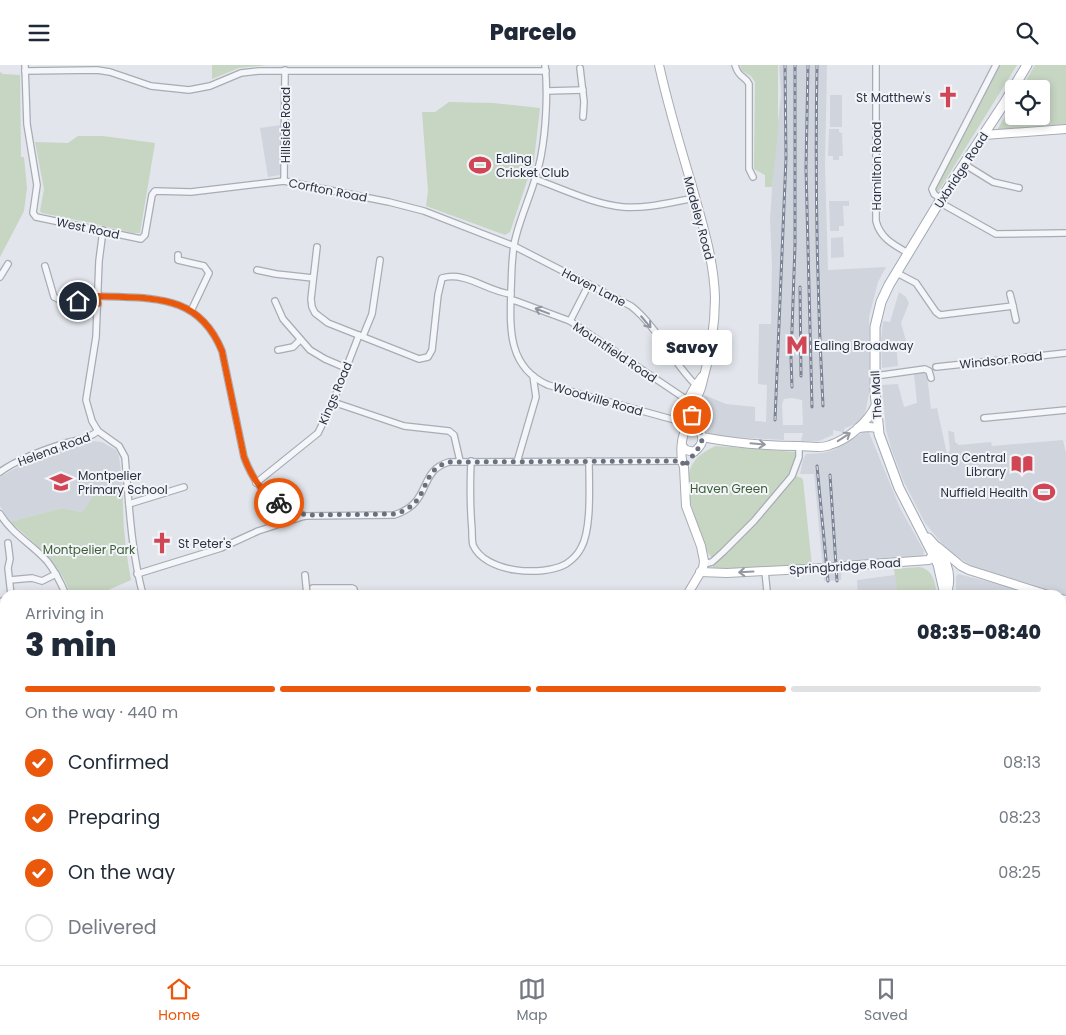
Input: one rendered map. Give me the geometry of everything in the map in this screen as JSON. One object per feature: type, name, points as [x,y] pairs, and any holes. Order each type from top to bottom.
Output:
[{"type":"main road","name":"Uxbridge Road","points":[[896,274],[1027,65]]},
{"type":"main road","name":"The Mall","points":[[896,274],[881,302],[874,337],[878,428],[883,447],[898,485],[922,530]]},
{"type":"main road","points":[[922,530],[944,557],[948,567],[949,585],[947,590]]},
{"type":"main road","points":[[922,530],[943,579],[944,590]]},
{"type":"street","name":"Madeley Road","points":[[659,65],[709,252],[715,297],[714,323],[705,373],[698,387],[687,401],[682,422],[684,432]]},
{"type":"street","points":[[735,65],[738,73],[749,84],[750,169],[753,177]]},
{"type":"street","name":"Hamilton Road","points":[[876,65],[876,221],[878,229],[887,240],[908,253]]},
{"type":"street","points":[[996,65],[932,189],[934,194],[940,201],[996,234],[1066,233]]},
{"type":"street","points":[[25,68],[97,70],[116,74],[150,86],[189,89],[210,86],[241,73],[285,70],[545,68]]},
{"type":"street","name":"West Road","points":[[25,68],[26,124],[36,185],[34,215],[143,239]]},
{"type":"street","name":"Woodville Road","points":[[545,68],[547,91],[541,156],[514,246],[510,327],[514,347],[520,361],[541,382],[682,422]]},
{"type":"street","points":[[580,68],[583,90],[583,117]]},
{"type":"street","name":"Hillside Road","points":[[284,181],[285,70]]},
{"type":"street","points":[[547,91],[583,90]]},
{"type":"street","points":[[984,135],[1066,129]]},
{"type":"street","points":[[964,164],[993,182],[1019,188]]},
{"type":"street","points":[[535,179],[591,199],[623,207],[649,206],[695,198]]},
{"type":"street","name":"Corfton Road","points":[[143,239],[152,195],[155,191],[191,192],[284,181],[352,194],[424,211],[514,246]]},
{"type":"street","points":[[103,230],[99,261],[95,343],[86,400],[92,421],[98,431],[120,446],[125,457],[137,574],[141,590]]},
{"type":"street","name":"Haven Lane","points":[[514,246],[623,301],[638,311],[698,387]]},
{"type":"street","points":[[317,247],[311,299],[315,313],[328,323],[361,336]]},
{"type":"street","points":[[178,255],[178,260],[204,266],[208,273],[191,311]]},
{"type":"street","name":"Kings Road","points":[[256,483],[318,433],[372,314],[380,260]]},
{"type":"street","points":[[0,277],[8,264]]},
{"type":"street","points":[[45,266],[54,297],[98,304]]},
{"type":"street","points":[[257,270],[276,275],[313,278]]},
{"type":"street","points":[[896,274],[916,283],[940,315],[1013,306]]},
{"type":"street","name":"Mountfield Road","points":[[361,336],[418,359],[428,357],[432,350],[438,295],[442,278],[451,277],[475,281],[516,301],[570,321],[687,401]]},
{"type":"street","points":[[570,321],[589,284]]},
{"type":"street","points":[[1010,294],[1016,320]]},
{"type":"street","points":[[98,296],[163,300],[178,304],[191,311],[211,329],[222,351],[244,457],[256,483],[276,501],[287,508],[305,515]]},
{"type":"street","points":[[275,301],[283,319],[300,340],[316,355],[346,368]]},
{"type":"street","points":[[278,350],[293,347],[300,340]]},
{"type":"street","name":"Windsor Road","points":[[936,367],[1066,353]]},
{"type":"street","points":[[875,376],[925,369],[928,370],[930,378]]},
{"type":"street","points":[[533,376],[536,397]]},
{"type":"street","points":[[518,462],[541,382]]},
{"type":"street","name":"Madeley Road","points":[[696,427],[692,411],[698,387]]},
{"type":"street","points":[[333,402],[404,426],[449,431],[454,435],[460,461]]},
{"type":"street","points":[[702,437],[718,441],[830,446],[858,428],[872,414],[876,405]]},
{"type":"street","points":[[984,418],[1066,410]]},
{"type":"street","points":[[137,574],[221,548],[258,531],[305,515],[394,515],[414,505],[435,468],[449,462],[589,461],[683,464],[700,446],[702,437],[700,430],[690,426],[684,432],[682,446],[683,464],[686,506],[701,546],[704,564],[690,590]]},
{"type":"street","points":[[858,428],[878,428]]},
{"type":"street","name":"Helena Road","points":[[0,473],[9,466],[64,443],[90,437],[98,431]]},
{"type":"street","points":[[682,446],[686,450],[694,452]]},
{"type":"street","points":[[704,564],[712,562],[754,521],[792,476],[799,457],[799,446]]},
{"type":"street","points":[[470,461],[470,510],[473,545],[484,559],[502,567],[520,571],[542,571],[565,565],[575,557],[582,546],[588,525],[589,461]]},
{"type":"street","name":"Helena Road","points":[[0,467],[9,466]]},
{"type":"street","points":[[129,505],[184,487]]},
{"type":"street","points":[[287,508],[289,520]]},
{"type":"street","points":[[0,514],[10,529],[46,560],[56,574],[64,590]]},
{"type":"street","points":[[8,543],[11,590]]},
{"type":"street","points":[[925,561],[929,561],[934,555],[934,544]]},
{"type":"street","points":[[934,544],[964,568]]},
{"type":"street","points":[[925,561],[934,566],[938,571],[944,590]]},
{"type":"street","name":"Springbridge Road","points":[[765,571],[925,561]]},
{"type":"street","points":[[943,579],[943,573],[948,567],[956,565],[984,576],[1031,590]]},
{"type":"street","points":[[700,572],[765,571],[767,590]]},
{"type":"street","points":[[10,580],[32,578],[42,581],[56,574]]},
{"type":"street","points":[[305,575],[306,590]]},
{"type":"street","points":[[313,588],[352,587],[354,590]]},
{"type":"shaded area","points":[[779,65],[827,65],[825,166],[828,270],[886,267],[878,282],[869,317],[869,393],[861,422],[845,428],[843,432],[833,430],[833,435],[819,441],[801,441],[803,433],[784,433],[784,440],[713,436],[703,430],[696,419],[704,395],[726,404],[755,407],[755,421],[766,422],[767,385],[758,384],[759,324],[771,324],[772,265],[770,219],[781,94]],"holes":[[[784,399],[802,400],[803,425],[783,425],[782,404]]]},
{"type":"shaded area","points":[[830,95],[842,95],[842,127],[830,127]]},
{"type":"shaded area","points":[[281,125],[280,175],[268,177],[260,128]]},
{"type":"shaded area","points":[[829,129],[839,129],[839,132],[842,133],[843,156],[839,156],[839,160],[833,160],[833,156],[828,156]]},
{"type":"shaded area","points":[[829,201],[849,201],[849,206],[843,206],[844,226],[839,226],[839,231],[830,231]]},
{"type":"shaded area","points":[[843,237],[844,257],[831,258],[831,238]]},
{"type":"shaded area","points":[[899,292],[906,297],[909,303],[901,323],[906,341],[896,342],[898,366],[882,368],[881,341],[883,321],[890,322]]},
{"type":"shaded area","points":[[924,373],[927,375],[931,409],[937,408],[947,454],[950,451],[948,431],[954,432],[955,442],[959,445],[991,442],[992,446],[1063,440],[1066,453],[1066,590],[1045,590],[974,567],[948,551],[925,523],[903,480],[891,448],[886,430],[882,385],[898,384],[904,407],[917,403],[914,374]]},
{"type":"shaded area","points":[[867,430],[900,508],[924,551],[923,558],[842,563],[841,580],[824,581],[814,474],[800,474],[803,460],[806,454],[834,450]]},
{"type":"shaded area","name":"Montpelier Primary School","points":[[93,441],[102,442],[116,450],[119,456],[123,487],[116,487],[115,492],[98,489],[82,512],[62,508],[10,522],[0,506],[0,477],[34,458],[55,450]]},
{"type":"shaded area","points":[[958,574],[1018,590],[956,590],[956,577]]},
{"type":"shaded area","points":[[895,575],[897,590],[858,590],[857,580]]},
{"type":"green space","points":[[212,65],[268,65],[239,68],[212,79]]},
{"type":"green space","points":[[740,65],[778,65],[778,130],[772,187],[765,187],[765,175],[754,169],[755,82],[751,76],[742,71]]},
{"type":"green space","points":[[998,65],[1017,65],[1008,80],[1005,80],[1005,84],[938,192],[935,188]]},
{"type":"green space","points":[[1035,65],[1066,65],[1066,124],[997,130],[1005,116],[1005,125],[1050,125],[1050,80],[1026,80]]},
{"type":"green space","points":[[0,72],[3,74],[20,75],[21,157],[24,157],[27,188],[24,211],[0,257]]},
{"type":"green space","name":"Ealing Cricket Club","points":[[449,102],[493,103],[540,108],[534,160],[510,232],[505,235],[426,206],[428,191],[422,112],[435,112]]},
{"type":"green space","points":[[78,136],[103,136],[155,143],[140,233],[42,213],[40,211],[44,189],[35,142],[68,143]]},
{"type":"green space","name":"Haven Green","points":[[716,446],[796,452],[793,465],[775,494],[749,524],[712,558],[708,553],[696,522],[688,485],[689,474],[696,459]]},
{"type":"green space","name":"Haven Green","points":[[795,476],[803,480],[812,566],[774,569],[713,569],[713,565],[746,533]]},
{"type":"green space","name":"Montpelier Park","points":[[116,487],[123,487],[124,533],[131,580],[108,590],[69,590],[60,573],[46,554],[10,522],[62,508],[82,512],[98,489],[114,492]]},
{"type":"green space","points":[[924,568],[930,573],[936,590],[897,590],[894,569]]},
{"type":"railway","points":[[775,420],[786,158],[785,65]]},
{"type":"railway","points":[[792,387],[791,358],[795,245],[795,65]]},
{"type":"railway","points":[[808,65],[806,168],[812,407]]},
{"type":"railway","points":[[817,65],[817,235],[823,406]]},
{"type":"railway","points":[[800,287],[801,376]]},
{"type":"railway","points":[[817,466],[828,581]]},
{"type":"railway","points":[[830,475],[837,581]]},
{"type":"way so far","points":[[279,503],[305,515],[395,514],[414,505],[435,468],[441,464],[460,461],[682,461],[684,467],[700,446],[702,440],[702,434],[696,427],[692,415]]},
{"type":"place","name":"St Matthew's","points":[[948,97]]},
{"type":"place","name":"Ealing Cricket Club","points":[[480,165]]},
{"type":"place","name":"Ealing Broadway","points":[[797,345]]},
{"type":"place","name":"Savoy","points":[[692,415]]},
{"type":"place","name":"Ealing Central Library","points":[[1022,464]]},
{"type":"place","name":"Montpelier Primary School","points":[[61,482]]},
{"type":"place","name":"Nuffield Health","points":[[1044,492]]},
{"type":"place","name":"St Peter's","points":[[162,543]]},
{"type":"route","points":[[78,301],[98,304],[98,296],[163,300],[178,304],[191,311],[211,329],[222,351],[244,457],[256,483],[279,503]]}]
